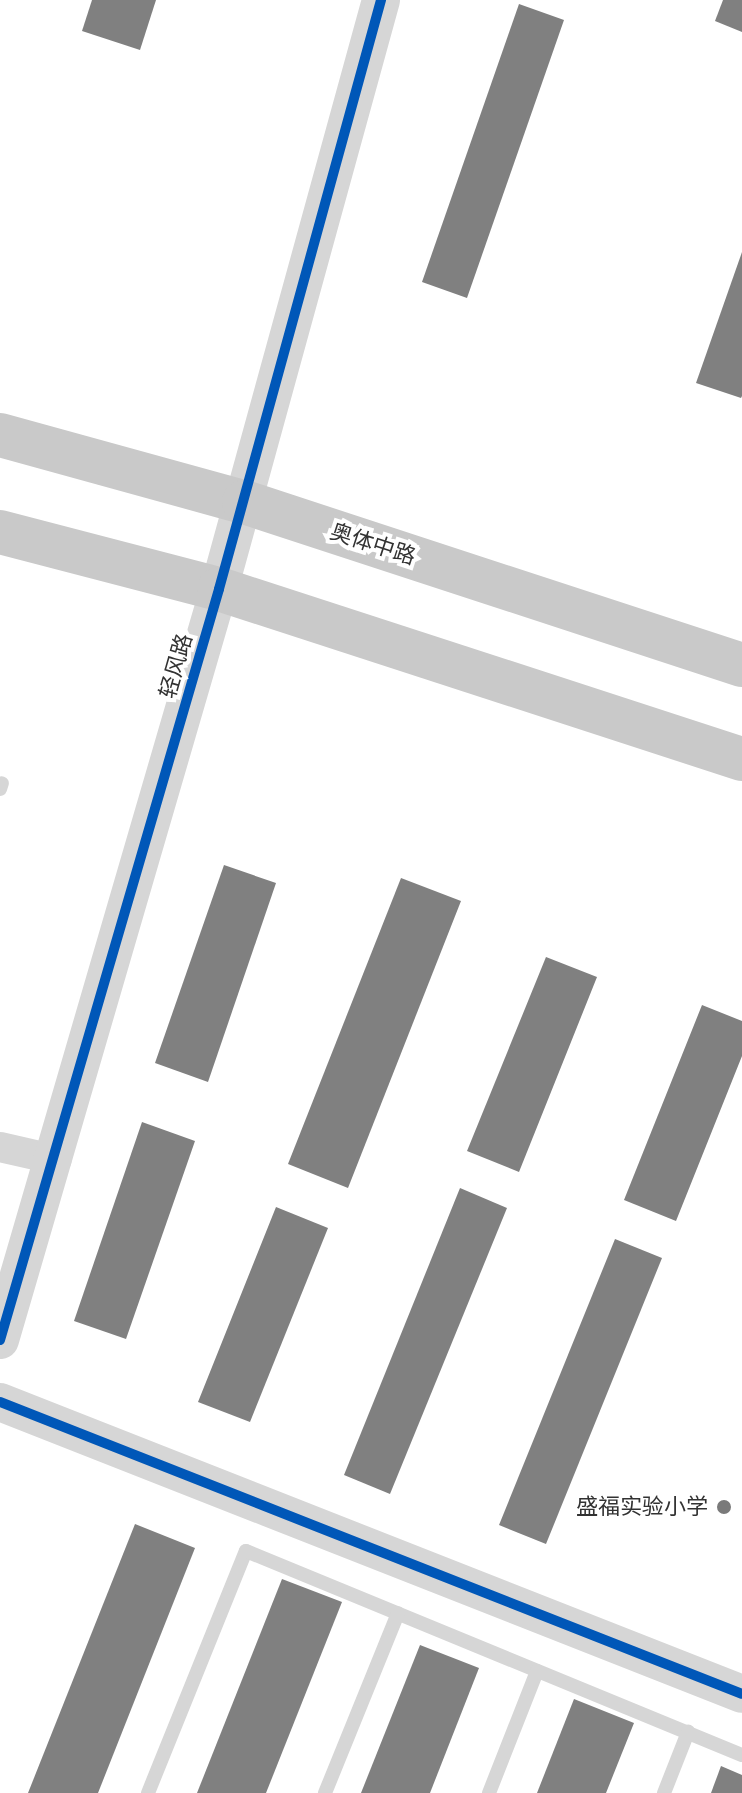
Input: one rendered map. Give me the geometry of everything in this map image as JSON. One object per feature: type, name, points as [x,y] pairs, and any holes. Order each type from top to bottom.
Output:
[{"type":"main road","name":"奥体中路","points":[[0,435],[244,502],[742,665]]},
{"type":"main road","points":[[0,532],[219,589],[742,759]]},
{"type":"street","name":"轻风路","points":[[0,1340],[57,1160],[244,502],[381,0]]},
{"type":"street","points":[[0,1147],[57,1160]]},
{"type":"street","points":[[0,1402],[742,1694]]},
{"type":"lane","points":[[148,1793],[246,1551],[742,1755]]},
{"type":"lane","points":[[325,1793],[398,1613]]},
{"type":"lane","points":[[489,1793],[537,1671]]},
{"type":"lane","points":[[664,1793],[688,1732]]},
{"type":"building","points":[[92,0],[156,0],[140,50],[82,31]]},
{"type":"building","points":[[723,0],[742,0],[742,32],[715,21]]},
{"type":"building","points":[[519,4],[564,20],[467,298],[422,282]]},
{"type":"building","points":[[742,252],[742,396],[741,398],[696,383]]},
{"type":"building","points":[[224,865],[276,883],[208,1082],[155,1063]]},
{"type":"building","points":[[401,878],[461,901],[348,1188],[288,1164]]},
{"type":"building","points":[[546,957],[597,977],[519,1172],[467,1151]]},
{"type":"building","points":[[702,1005],[742,1021],[742,1056],[676,1221],[624,1200]]},
{"type":"building","points":[[142,1122],[195,1141],[126,1339],[74,1321]]},
{"type":"building","points":[[460,1188],[507,1208],[390,1494],[344,1475]]},
{"type":"building","points":[[276,1207],[328,1228],[250,1422],[198,1402]]},
{"type":"building","points":[[615,1239],[662,1258],[546,1544],[499,1525]]},
{"type":"building","points":[[135,1524],[195,1548],[98,1793],[28,1793]]},
{"type":"building","points":[[282,1579],[342,1602],[266,1793],[197,1793]]},
{"type":"building","points":[[420,1645],[479,1668],[430,1793],[361,1793]]},
{"type":"building","points":[[574,1699],[634,1723],[606,1793],[537,1793]]},
{"type":"building","points":[[721,1766],[742,1775],[742,1793],[711,1793]]},
{"type":"cycle path","points":[[0,1340],[219,589],[381,0]]},
{"type":"cycle path","points":[[0,1402],[742,1694]]},
{"type":"place","name":"盛福实验小学","points":[[724,1507]]}]
